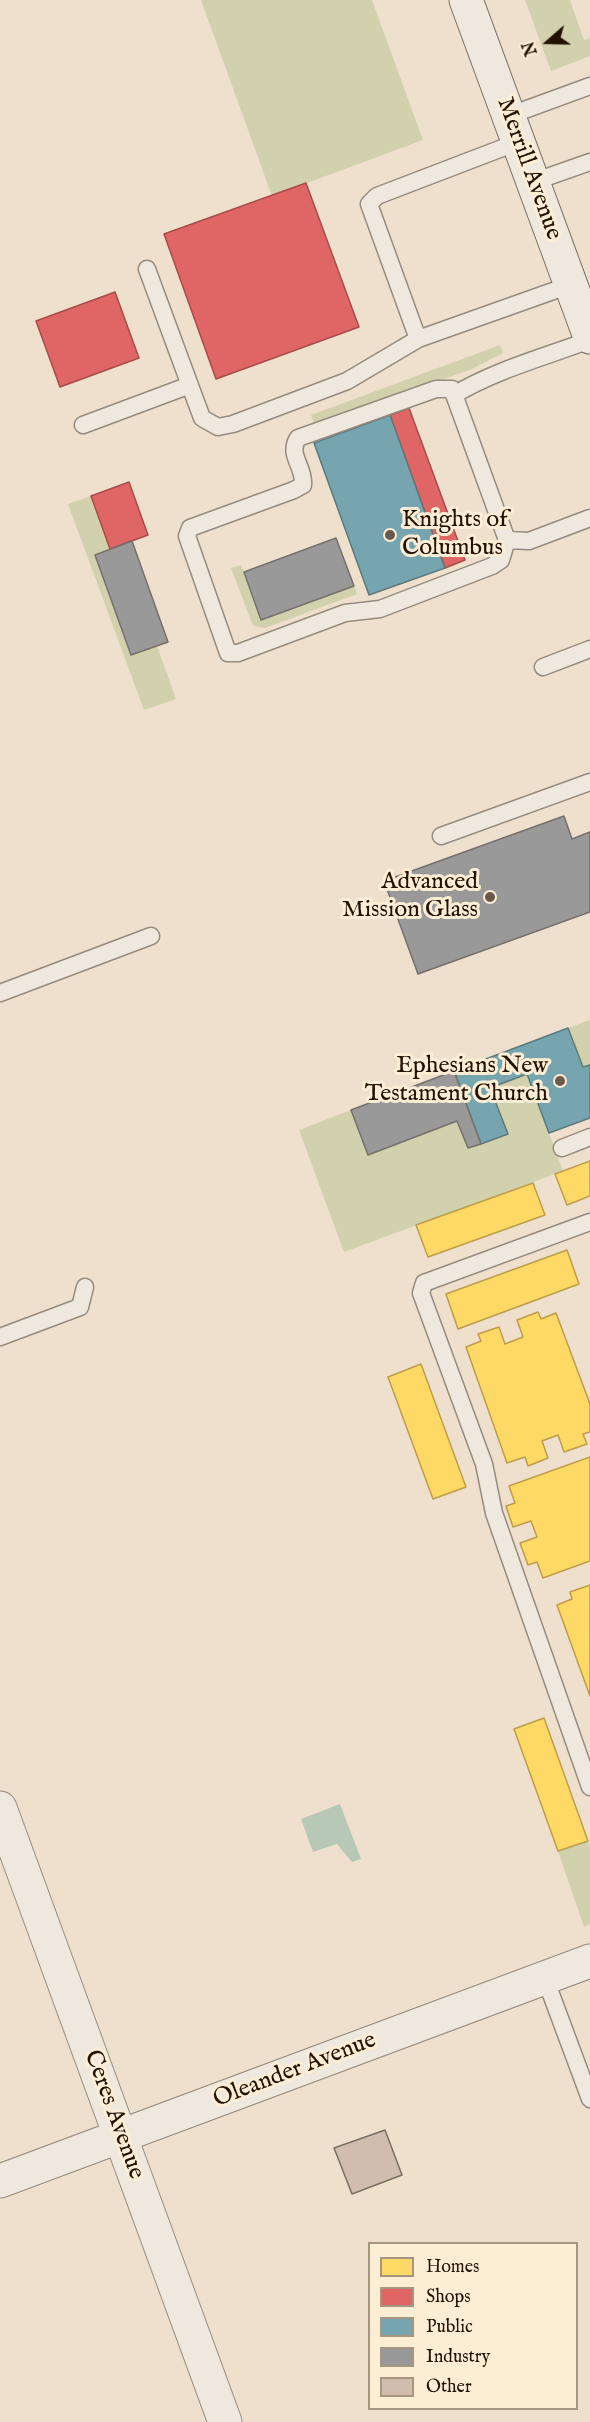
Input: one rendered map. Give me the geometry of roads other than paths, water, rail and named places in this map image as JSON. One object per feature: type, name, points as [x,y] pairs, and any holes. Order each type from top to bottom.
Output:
[{"type":"street","name":"Merrill Avenue","points":[[465,0],[590,339]]},
{"type":"street","name":"Ceres Avenue","points":[[0,1808],[225,2422]]},
{"type":"street","name":"Oleander Avenue","points":[[0,2181],[590,1961]]},
{"type":"lane","points":[[418,339],[369,204],[377,196],[513,129],[590,86]]},
{"type":"lane","points":[[533,182],[590,162]]},
{"type":"lane","points":[[147,269],[202,418],[218,427],[233,424],[347,381],[418,339],[570,285]]},
{"type":"lane","points":[[454,395],[468,386],[590,339]]},
{"type":"lane","points":[[82,425],[190,385]]},
{"type":"lane","points":[[436,389],[452,389],[454,395],[507,540],[501,560],[492,566],[380,609],[345,613],[238,653],[228,652],[187,536],[190,528],[303,485],[304,479],[293,452],[298,438],[436,389]]},
{"type":"lane","points":[[507,540],[529,541],[590,518]]},
{"type":"lane","points":[[543,667],[590,649]]},
{"type":"lane","points":[[441,836],[590,782]]},
{"type":"lane","points":[[0,993],[151,936]]},
{"type":"lane","points":[[561,1148],[590,1137]]},
{"type":"lane","points":[[590,1222],[424,1283],[421,1293],[484,1464],[494,1513],[590,1787]]},
{"type":"lane","points":[[0,1337],[80,1307],[85,1287]]},
{"type":"lane","points":[[545,1978],[590,2099]]},
{"type":"place","name":"Knights of Columbus","points":[[390,535]]},
{"type":"place","name":"Advanced Mission Glass","points":[[490,897]]},
{"type":"place","name":"Ephesians New Testament Church","points":[[560,1081]]}]
